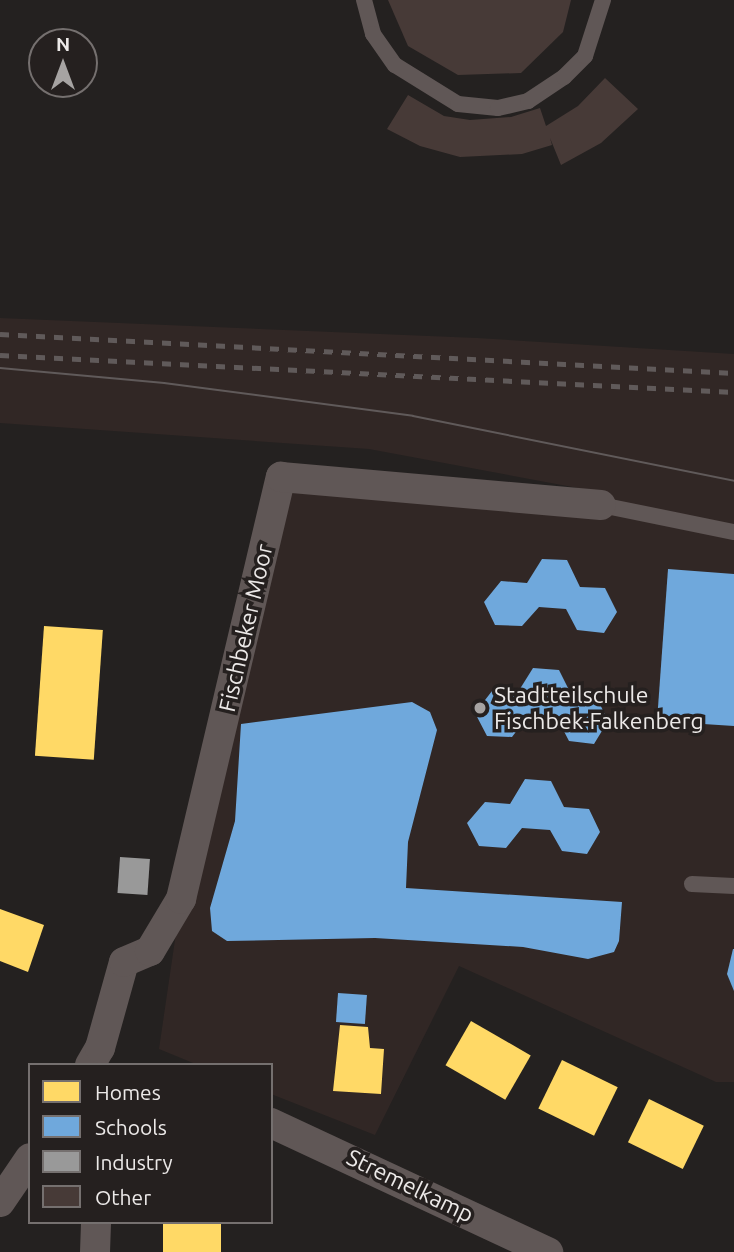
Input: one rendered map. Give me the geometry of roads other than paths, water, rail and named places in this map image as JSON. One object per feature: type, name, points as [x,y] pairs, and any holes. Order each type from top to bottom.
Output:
[{"type":"street","name":"Fischbeker Moor","points":[[97,1063],[124,962],[150,951],[181,899],[281,477],[601,505]]},
{"type":"street","name":"Stremelkamp","points":[[273,1124],[548,1252]]},
{"type":"street","points":[[1,1200],[28,1161]]},
{"type":"street","points":[[95,1252],[96,1224]]},
{"type":"lane","points":[[364,0],[373,34],[395,65],[458,104],[498,108],[528,101],[564,77],[584,56],[603,0]]},
{"type":"lane","points":[[601,505],[734,532]]},
{"type":"lane","points":[[692,884],[734,886]]},
{"type":"tram line","points":[[0,368],[164,383],[413,416],[734,481]]},
{"type":"railway","points":[[0,334],[734,373]]},
{"type":"railway","points":[[0,355],[734,392]]},
{"type":"place","name":"Stadtteilschule Fischbek-Falkenberg","points":[[480,708]]}]
